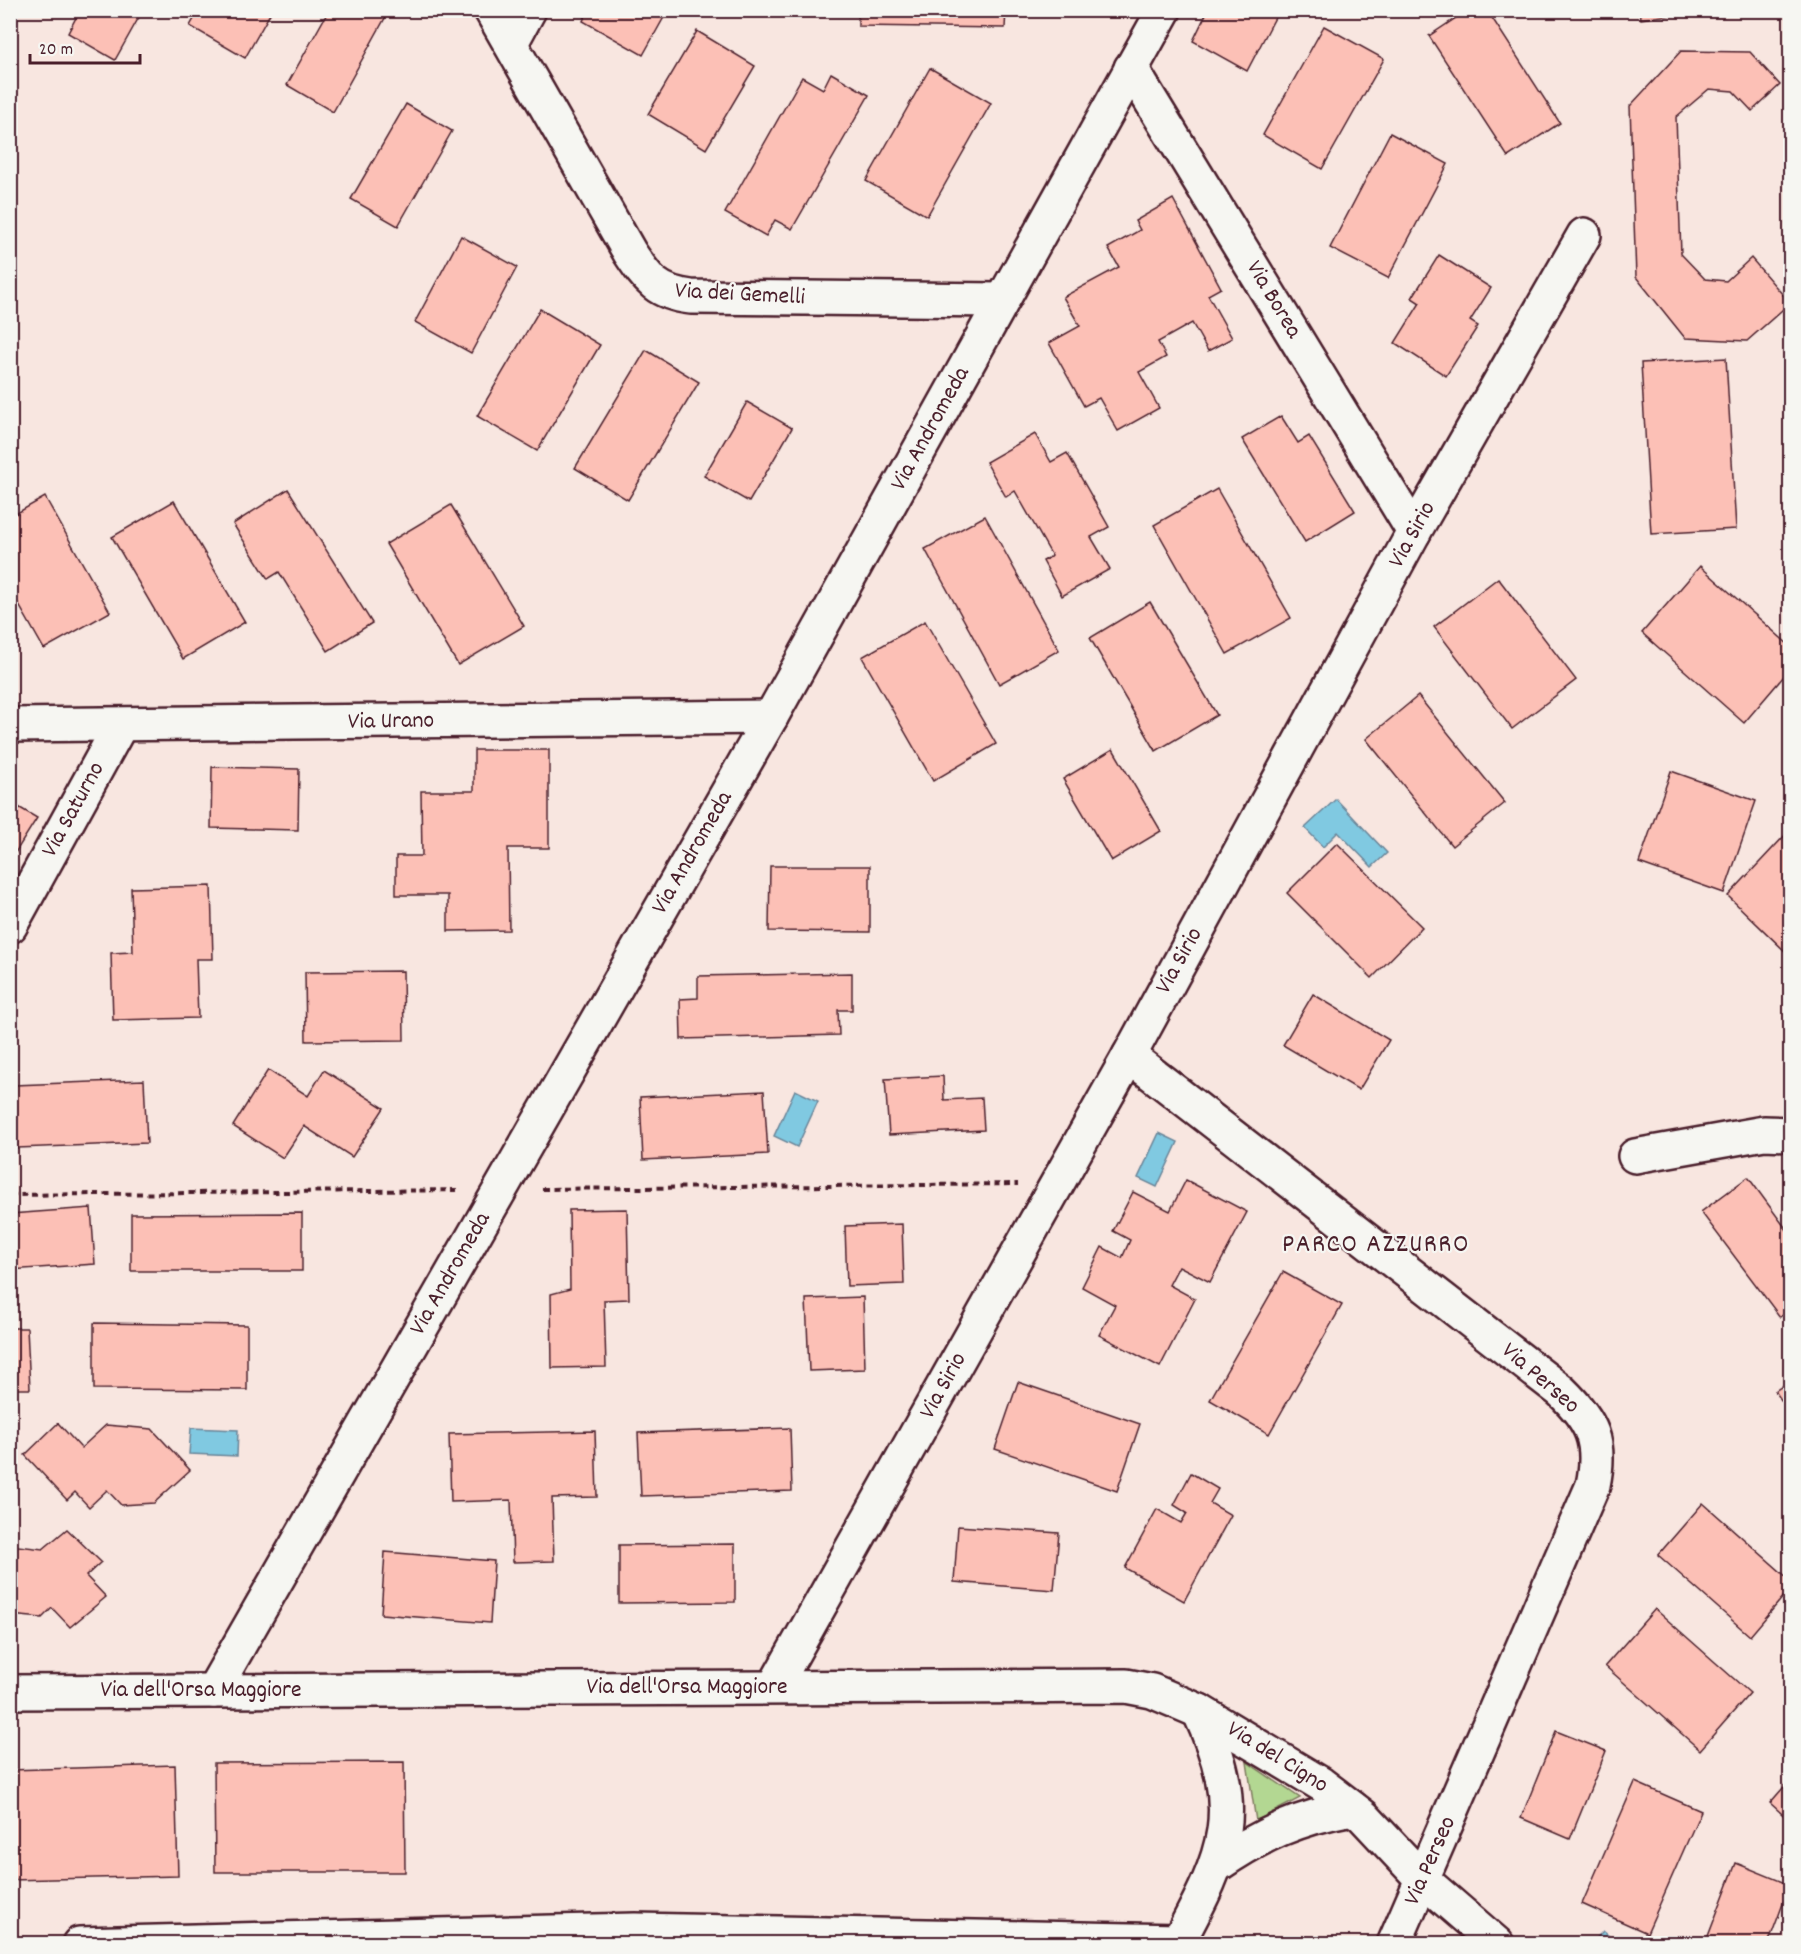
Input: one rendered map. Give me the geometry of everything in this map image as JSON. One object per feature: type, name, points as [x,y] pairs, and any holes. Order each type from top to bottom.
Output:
[{"type":"street","name":"Via dei Gemelli","points":[[491,10],[630,253],[649,279],[663,291],[692,297],[1002,300]]},
{"type":"street","points":[[511,43],[529,10]]},
{"type":"street","name":"Via Andromeda","points":[[213,1691],[771,717],[1164,10]]},
{"type":"street","name":"Via Borea","points":[[1131,68],[1414,532]]},
{"type":"street","name":"Via Sirio","points":[[774,1687],[1129,1056],[1414,532],[1584,234]]},
{"type":"street","name":"Via Urano","points":[[10,725],[120,726],[771,717]]},
{"type":"street","name":"Via Saturno","points":[[10,926],[120,726]]},
{"type":"street","name":"Via Perseo","points":[[1129,1056],[1561,1391],[1581,1413],[1594,1437],[1597,1466],[1593,1485],[1394,1944]]},
{"type":"street","points":[[1635,1156],[1764,1133],[1791,1134]]},
{"type":"street","name":"Via dell'Orsa Maggiore","points":[[10,1692],[1126,1686],[1160,1694],[1199,1711]]},
{"type":"street","points":[[79,1944],[631,1937],[1178,1942],[1217,1865],[1226,1820],[1226,1794],[1217,1752],[1199,1711]]},
{"type":"street","name":"Via del Cigno","points":[[1199,1711],[1321,1784],[1352,1808],[1380,1832],[1423,1880],[1497,1944]]},
{"type":"street","name":"Via del Cigno","points":[[1217,1865],[1275,1829],[1300,1819],[1352,1808]]},
{"type":"green space","points":[[1247,1762],[1300,1798],[1256,1821]]},
{"type":"water","points":[[1336,799],[1387,853],[1372,867],[1338,832],[1323,847],[1305,828]]},
{"type":"water","points":[[795,1090],[818,1101],[797,1147],[774,1136]]},
{"type":"water","points":[[1159,1133],[1178,1142],[1157,1187],[1138,1178]]},
{"type":"water","points":[[191,1428],[238,1430],[237,1456],[189,1454]]},
{"type":"water","points":[[1603,1931],[1617,1943],[1592,1943]]},
{"type":"building","points":[[80,10],[143,10],[115,60],[68,33]]},
{"type":"building","points":[[199,10],[272,10],[245,58],[190,26]]},
{"type":"building","points":[[329,10],[372,10],[385,18],[333,112],[287,85]]},
{"type":"building","points":[[588,10],[668,10],[643,55],[583,21]]},
{"type":"building","points":[[858,10],[1006,10],[1005,28],[858,26]]},
{"type":"building","points":[[1208,10],[1279,10],[1247,71],[1193,41]]},
{"type":"building","points":[[1468,10],[1487,10],[1560,123],[1508,157],[1429,36]]},
{"type":"building","points":[[1640,10],[1708,10],[1641,19]]},
{"type":"building","points":[[1324,26],[1384,59],[1322,169],[1263,135]]},
{"type":"building","points":[[697,31],[755,66],[706,149],[648,114]]},
{"type":"building","points":[[1681,51],[1750,52],[1780,85],[1752,111],[1733,91],[1709,89],[1676,117],[1681,254],[1705,279],[1726,281],[1751,258],[1790,303],[1747,341],[1685,338],[1636,277],[1630,106]]},
{"type":"building","points":[[930,68],[991,103],[927,216],[866,181]]},
{"type":"building","points":[[831,73],[869,95],[792,229],[775,220],[766,236],[725,213],[802,77],[823,89]]},
{"type":"building","points":[[406,104],[452,131],[398,226],[351,199]]},
{"type":"building","points":[[1390,133],[1448,164],[1388,278],[1330,248]]},
{"type":"building","points":[[1173,199],[1221,288],[1208,295],[1232,338],[1208,351],[1192,323],[1158,342],[1166,357],[1139,372],[1159,408],[1118,431],[1099,398],[1084,406],[1049,343],[1080,326],[1063,297],[1119,267],[1108,248],[1140,230],[1135,221]]},
{"type":"building","points":[[461,236],[517,267],[471,353],[415,322]]},
{"type":"building","points":[[1439,255],[1491,288],[1470,321],[1478,326],[1446,376],[1395,343],[1420,303],[1412,298]]},
{"type":"building","points":[[540,309],[600,345],[537,451],[477,416]]},
{"type":"building","points":[[646,350],[699,382],[628,500],[575,468]]},
{"type":"building","points":[[1726,358],[1736,529],[1651,534],[1641,363]]},
{"type":"building","points":[[747,402],[792,428],[749,502],[704,476]]},
{"type":"building","points":[[1281,416],[1298,443],[1309,436],[1355,511],[1305,542],[1242,439]]},
{"type":"building","points":[[1035,434],[1051,462],[1067,453],[1109,527],[1091,537],[1110,569],[1062,596],[1043,561],[1052,556],[1015,491],[1006,497],[986,462]]},
{"type":"building","points":[[288,489],[372,623],[328,651],[279,572],[268,579],[233,524]]},
{"type":"building","points":[[1217,489],[1291,618],[1227,654],[1154,525]]},
{"type":"building","points":[[45,497],[110,612],[44,649],[10,589],[10,517]]},
{"type":"building","points":[[174,501],[245,622],[183,659],[112,537]]},
{"type":"building","points":[[451,505],[524,626],[458,665],[386,544]]},
{"type":"building","points":[[985,516],[1059,650],[999,684],[925,549]]},
{"type":"building","points":[[1700,566],[1790,646],[1790,669],[1744,723],[1642,633]]},
{"type":"building","points":[[1498,578],[1576,680],[1512,729],[1434,627]]},
{"type":"building","points":[[1150,602],[1217,715],[1156,751],[1090,638]]},
{"type":"building","points":[[925,621],[996,744],[933,781],[862,657]]},
{"type":"building","points":[[1418,696],[1505,803],[1452,846],[1366,739]]},
{"type":"building","points":[[1113,749],[1161,831],[1111,861],[1063,779]]},
{"type":"building","points":[[474,750],[549,750],[549,848],[508,848],[509,930],[448,931],[448,895],[396,895],[396,856],[422,856],[421,791],[474,791]]},
{"type":"building","points":[[212,767],[299,769],[298,830],[211,828]]},
{"type":"building","points":[[1671,771],[1756,801],[1724,893],[1639,863]]},
{"type":"building","points":[[10,802],[37,818],[10,861]]},
{"type":"building","points":[[1790,830],[1790,956],[1728,896]]},
{"type":"building","points":[[1337,843],[1422,927],[1372,978],[1287,893]]},
{"type":"building","points":[[770,866],[870,866],[870,932],[769,931]]},
{"type":"building","points":[[211,886],[213,959],[196,959],[198,1018],[113,1020],[111,953],[133,952],[131,888]]},
{"type":"building","points":[[403,971],[404,1040],[306,1041],[305,972]]},
{"type":"building","points":[[852,973],[852,1010],[838,1010],[839,1035],[681,1039],[680,999],[698,998],[698,976]]},
{"type":"building","points":[[1313,994],[1389,1040],[1359,1090],[1283,1045]]},
{"type":"building","points":[[268,1070],[308,1096],[324,1070],[384,1108],[352,1157],[304,1126],[283,1158],[233,1126]]},
{"type":"building","points":[[943,1076],[944,1100],[982,1098],[984,1130],[889,1135],[885,1079]]},
{"type":"building","points":[[144,1080],[147,1143],[17,1148],[14,1085]]},
{"type":"building","points":[[764,1091],[768,1154],[643,1160],[640,1097]]},
{"type":"building","points":[[1748,1177],[1790,1234],[1790,1309],[1780,1317],[1701,1212]]},
{"type":"building","points":[[1186,1180],[1247,1212],[1210,1282],[1179,1266],[1169,1285],[1195,1299],[1160,1367],[1099,1335],[1115,1305],[1082,1287],[1102,1247],[1122,1258],[1130,1240],[1113,1231],[1133,1192],[1170,1211]]},
{"type":"building","points":[[91,1208],[95,1264],[10,1270],[10,1214]]},
{"type":"building","points":[[627,1209],[629,1299],[604,1300],[606,1367],[552,1368],[551,1294],[570,1289],[569,1210]]},
{"type":"building","points":[[302,1213],[302,1271],[131,1271],[131,1214]]},
{"type":"building","points":[[902,1224],[904,1284],[847,1286],[845,1226]]},
{"type":"building","points":[[1283,1272],[1342,1305],[1269,1434],[1210,1400]]},
{"type":"building","points":[[863,1297],[865,1369],[809,1371],[806,1299]]},
{"type":"building","points":[[94,1323],[247,1325],[247,1390],[94,1389]]},
{"type":"building","points":[[10,1328],[27,1328],[30,1389],[10,1389]]},
{"type":"building","points":[[1790,1381],[1790,1413],[1775,1391]]},
{"type":"building","points":[[1018,1382],[1140,1424],[1117,1491],[995,1449]]},
{"type":"building","points":[[58,1423],[81,1448],[106,1425],[152,1429],[190,1470],[154,1503],[121,1505],[107,1490],[89,1507],[75,1492],[67,1500],[25,1455]]},
{"type":"building","points":[[790,1428],[792,1491],[641,1496],[638,1433]]},
{"type":"building","points":[[595,1431],[597,1497],[552,1498],[554,1561],[513,1562],[511,1500],[451,1502],[449,1434]]},
{"type":"building","points":[[1191,1473],[1218,1489],[1210,1503],[1231,1515],[1184,1601],[1125,1568],[1157,1509],[1181,1523],[1187,1513],[1174,1505]]},
{"type":"building","points":[[1703,1503],[1790,1580],[1790,1589],[1750,1636],[1658,1555]]},
{"type":"building","points":[[958,1526],[1059,1533],[1054,1590],[954,1582]]},
{"type":"building","points":[[67,1529],[101,1562],[86,1576],[106,1597],[70,1627],[52,1608],[42,1618],[10,1615],[10,1545],[43,1549]]},
{"type":"building","points":[[735,1544],[735,1602],[619,1603],[619,1545]]},
{"type":"building","points":[[385,1552],[494,1561],[490,1623],[381,1614]]},
{"type":"building","points":[[1655,1609],[1750,1693],[1700,1750],[1605,1666]]},
{"type":"building","points":[[1556,1731],[1606,1751],[1570,1839],[1521,1818]]},
{"type":"building","points":[[404,1762],[405,1872],[215,1872],[214,1763]]},
{"type":"building","points":[[175,1765],[178,1876],[10,1880],[10,1770]]},
{"type":"building","points":[[1790,1780],[1790,1821],[1770,1803]]},
{"type":"building","points":[[1635,1782],[1701,1811],[1647,1933],[1582,1904]]},
{"type":"building","points":[[1736,1863],[1790,1885],[1768,1944],[1705,1944]]},
{"type":"district","name":"PARCO AZZURRO","points":[[1376,1245]]}]
